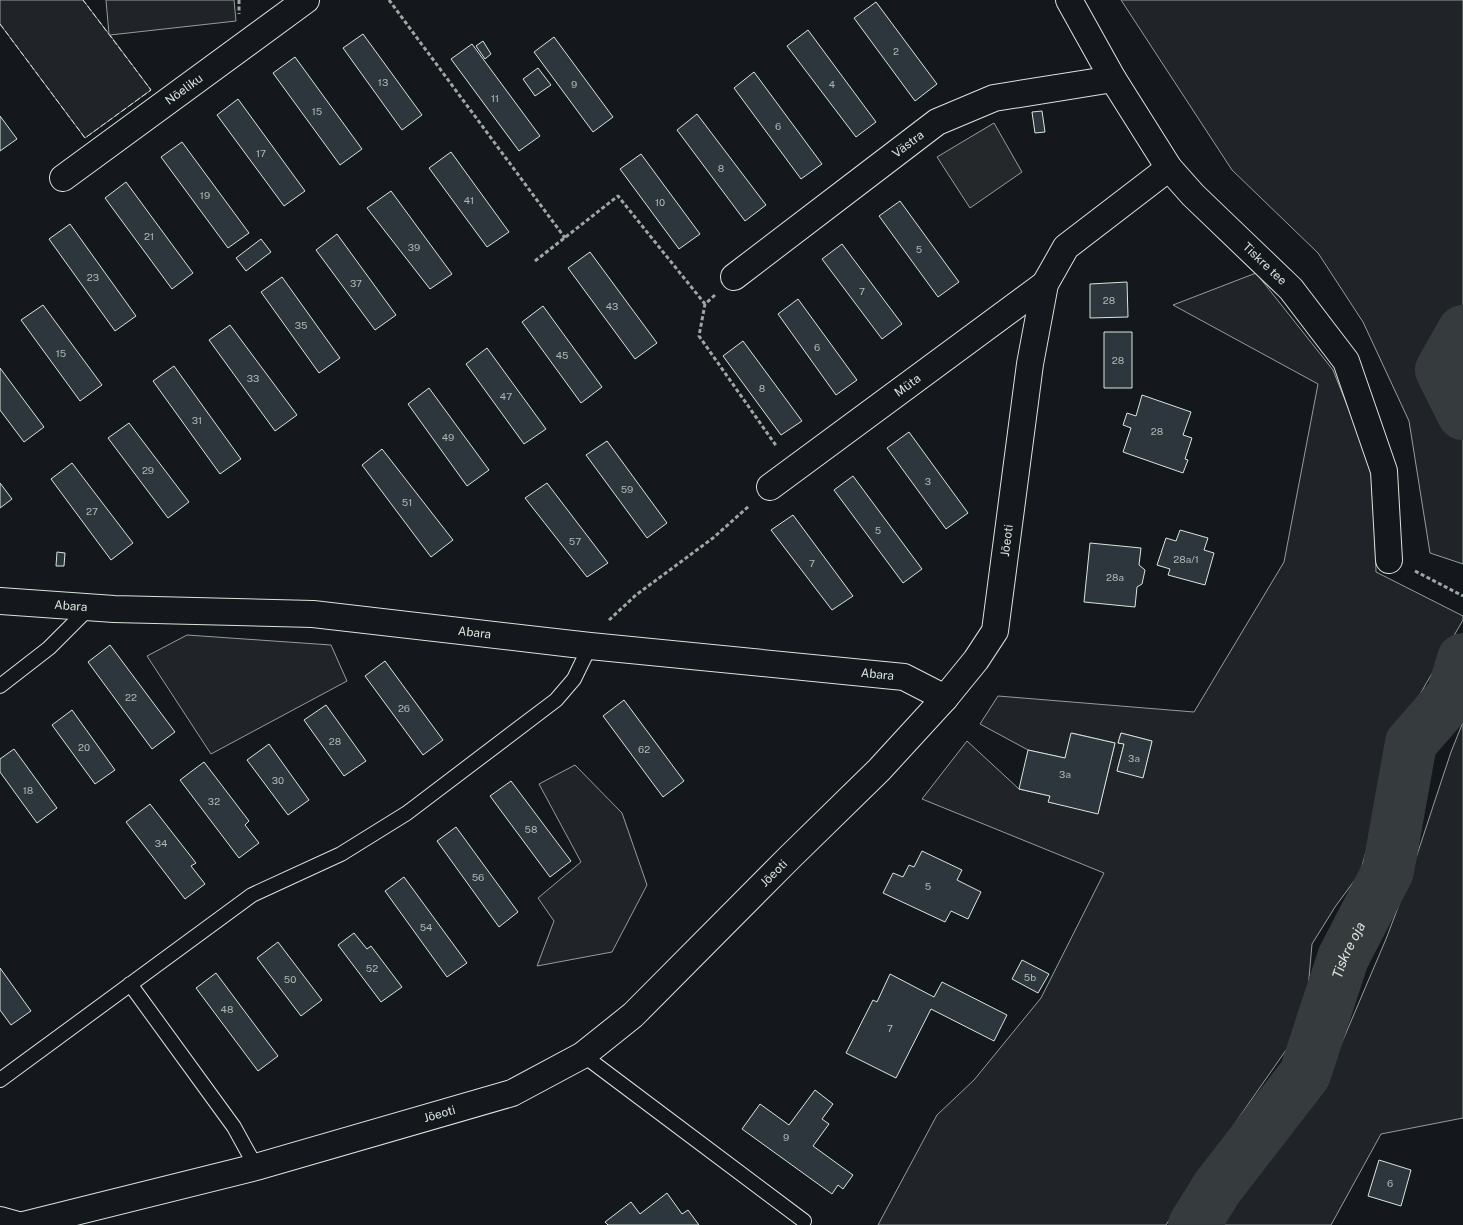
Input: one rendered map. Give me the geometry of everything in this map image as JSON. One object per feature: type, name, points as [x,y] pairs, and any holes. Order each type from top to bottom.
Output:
[{"type":"street","name":"Nõeliku","points":[[63,178],[306,0]]},
{"type":"street","name":"Tiskre tee","points":[[1068,0],[1113,79],[1169,168],[1193,195],[1291,289],[1346,361],[1384,471],[1389,560]]},
{"type":"street","name":"Västra","points":[[734,277],[937,122],[994,98],[1113,79]]},
{"type":"street","name":"Jõeoti","points":[[23,1225],[256,1168],[512,1093],[583,1056],[640,1009],[879,770],[945,698],[976,660],[995,631],[1030,364],[1045,284],[1066,247],[1169,168]]},
{"type":"street","name":"Müta","points":[[770,487],[1045,284]]},
{"type":"street","name":"Abara","points":[[0,601],[90,607],[313,614],[590,646],[904,676],[945,698]]},
{"type":"street","points":[[0,1220],[18,1225]]},
{"type":"lane","points":[[0,686],[49,648],[90,607]]},
{"type":"lane","points":[[0,1080],[252,895],[341,854],[407,813],[556,700],[574,679],[590,646]]},
{"type":"lane","points":[[130,984],[234,1127],[256,1168]]},
{"type":"lane","points":[[583,1056],[804,1221]]},
{"type":"path","points":[[390,0],[565,238]]},
{"type":"path","points":[[535,261],[618,196],[705,304]]},
{"type":"path","points":[[734,277],[705,304],[699,336],[793,470]]},
{"type":"path","points":[[607,621],[636,595],[713,538],[770,487]]},
{"type":"path","points":[[1389,560],[1401,564],[1462,596]]},
{"type":"shaded area","points":[[0,0],[83,0],[109,34],[106,0],[234,0],[236,21],[110,35],[151,90],[85,138],[0,24]]},
{"type":"shaded area","points":[[1121,0],[1463,0],[1463,564],[1430,553],[1409,421],[1363,322],[1318,253],[1232,170]]},
{"type":"shaded area","points":[[994,123],[1022,172],[970,208],[937,157]]},
{"type":"shaded area","points":[[1256,273],[1333,370],[1373,470],[1376,572],[1463,616],[1463,620],[1401,727],[1360,873],[1335,907],[1312,944],[1305,1023],[1166,1225],[878,1225],[937,1115],[974,1080],[1041,998],[1104,873],[922,799],[967,741],[1019,789],[1050,796],[1049,802],[1098,813],[1115,743],[1072,733],[1065,758],[1028,750],[980,724],[998,696],[1194,712],[1284,562],[1318,384],[1173,305]],"holes":[[[1121,733],[1152,741],[1143,777],[1117,771],[1124,744],[1118,743]]]},
{"type":"shaded area","points":[[187,635],[331,645],[347,681],[211,754],[147,656]]},
{"type":"shaded area","points":[[1463,722],[1463,1118],[1381,1134],[1331,1225],[1217,1225],[1323,1087],[1386,939],[1410,876],[1451,752]]},
{"type":"shaded area","points":[[575,765],[622,813],[647,885],[612,952],[537,966],[554,921],[538,898],[581,862],[539,784]]},
{"type":"building","points":[[876,2],[937,84],[915,101],[854,18]]},
{"type":"building","points":[[808,30],[876,122],[856,137],[787,46]]},
{"type":"building","points":[[363,34],[422,115],[402,130],[343,48]]},
{"type":"building","points":[[554,37],[613,117],[593,132],[534,52]]},
{"type":"building","points":[[483,41],[491,54],[485,59],[476,46]]},
{"type":"building","points":[[472,44],[540,136],[519,151],[451,59]]},
{"type":"building","points":[[295,57],[362,149],[340,165],[273,73]]},
{"type":"building","points":[[538,68],[551,85],[535,96],[523,79]]},
{"type":"building","points":[[754,72],[822,164],[801,179],[734,88]]},
{"type":"building","points":[[238,99],[305,191],[284,206],[217,115]]},
{"type":"building","points":[[1042,111],[1045,132],[1035,133],[1032,112]]},
{"type":"building","points":[[697,114],[766,205],[745,221],[677,130]]},
{"type":"building","points":[[0,116],[17,139],[0,151]]},
{"type":"building","points":[[182,142],[249,233],[228,248],[161,157]]},
{"type":"building","points":[[451,152],[509,232],[487,247],[429,168]]},
{"type":"building","points":[[641,154],[700,234],[679,249],[620,169]]},
{"type":"building","points":[[126,182],[193,273],[172,289],[105,198]]},
{"type":"building","points":[[391,191],[452,274],[430,289],[367,208]]},
{"type":"building","points":[[900,201],[959,282],[938,297],[879,216]]},
{"type":"building","points":[[70,224],[136,316],[115,331],[49,239]]},
{"type":"building","points":[[337,234],[396,315],[375,330],[316,250]]},
{"type":"building","points":[[261,239],[271,252],[246,271],[236,258]]},
{"type":"building","points":[[842,244],[902,324],[882,339],[822,259]]},
{"type":"building","points":[[590,252],[657,343],[635,359],[568,268]]},
{"type":"building","points":[[282,277],[340,358],[319,373],[261,292]]},
{"type":"building","points":[[1127,282],[1128,317],[1090,318],[1090,284]]},
{"type":"building","points":[[798,299],[857,380],[836,395],[778,314]]},
{"type":"building","points":[[43,305],[102,385],[80,401],[21,320]]},
{"type":"building","points":[[543,306],[602,387],[581,403],[522,322]]},
{"type":"building","points":[[230,325],[297,415],[275,431],[209,340]]},
{"type":"building","points":[[1104,332],[1132,332],[1132,388],[1104,388]]},
{"type":"building","points":[[743,341],[802,421],[781,435],[723,356]]},
{"type":"building","points":[[487,348],[546,429],[524,444],[466,364]]},
{"type":"building","points":[[174,366],[241,459],[220,474],[153,381]]},
{"type":"building","points":[[0,368],[44,427],[24,442],[0,410]]},
{"type":"building","points":[[429,388],[489,470],[467,486],[408,404]]},
{"type":"building","points":[[1142,395],[1191,412],[1183,435],[1192,438],[1185,459],[1188,460],[1183,473],[1123,452],[1131,428],[1123,425],[1127,413],[1136,416]]},
{"type":"building","points":[[129,423],[189,502],[168,518],[108,438]]},
{"type":"building","points":[[909,432],[968,513],[946,529],[887,448]]},
{"type":"building","points":[[607,441],[667,523],[647,538],[586,455]]},
{"type":"building","points":[[382,449],[453,540],[431,557],[362,465]]},
{"type":"building","points":[[72,463],[133,543],[111,560],[51,479]]},
{"type":"building","points":[[853,476],[922,569],[903,583],[834,490]]},
{"type":"building","points":[[0,483],[12,499],[0,508]]},
{"type":"building","points":[[547,483],[608,563],[587,577],[525,498]]},
{"type":"building","points":[[793,515],[853,596],[832,610],[771,530]]},
{"type":"building","points":[[1180,530],[1208,538],[1204,550],[1214,553],[1205,585],[1168,575],[1170,569],[1157,565],[1166,538],[1176,541]]},
{"type":"building","points":[[1090,543],[1141,548],[1139,565],[1145,570],[1142,584],[1137,587],[1135,607],[1084,602]]},
{"type":"building","points":[[57,552],[65,553],[64,566],[56,566]]},
{"type":"building","points":[[110,645],[175,732],[152,749],[88,662]]},
{"type":"building","points":[[385,661],[443,740],[423,755],[365,676]]},
{"type":"building","points":[[624,700],[684,781],[663,797],[603,716]]},
{"type":"building","points":[[326,705],[366,761],[344,776],[304,720]]},
{"type":"building","points":[[72,710],[115,770],[95,784],[52,725]]},
{"type":"building","points":[[1071,733],[1115,743],[1098,814],[1048,802],[1050,796],[1019,789],[1028,750],[1065,758]]},
{"type":"building","points":[[1121,733],[1152,741],[1143,778],[1117,771],[1124,744],[1118,743]]},
{"type":"building","points":[[269,744],[309,800],[288,815],[247,760]]},
{"type":"building","points":[[14,749],[57,808],[37,823],[0,772],[0,759]]},
{"type":"building","points":[[204,762],[249,821],[245,825],[259,843],[239,858],[180,780]]},
{"type":"building","points":[[511,781],[571,861],[550,877],[490,796]]},
{"type":"building","points":[[150,804],[196,863],[191,866],[205,884],[185,899],[126,822]]},
{"type":"building","points":[[456,827],[518,912],[499,927],[437,841]]},
{"type":"building","points":[[922,851],[962,870],[957,880],[981,892],[968,919],[951,911],[945,922],[883,893],[893,873],[903,877],[909,865],[914,867]]},
{"type":"building","points":[[404,877],[467,963],[447,977],[385,891]]},
{"type":"building","points":[[354,933],[367,949],[371,946],[402,987],[381,1002],[338,945]]},
{"type":"building","points":[[278,942],[322,1000],[301,1016],[257,958]]},
{"type":"building","points":[[1022,960],[1049,974],[1038,993],[1012,979]]},
{"type":"building","points":[[0,968],[31,1011],[11,1025],[0,1010]]},
{"type":"building","points":[[216,973],[278,1056],[258,1071],[196,988]]},
{"type":"building","points":[[890,974],[934,997],[942,982],[1007,1015],[994,1041],[931,1009],[896,1078],[846,1053],[873,1000],[877,1002]]},
{"type":"building","points":[[815,1090],[833,1104],[822,1119],[829,1124],[813,1146],[853,1175],[843,1189],[838,1185],[832,1194],[742,1129],[760,1104],[789,1125]]},
{"type":"building","points":[[1379,1160],[1411,1170],[1401,1206],[1368,1196]]},
{"type":"building","points":[[667,1193],[682,1214],[688,1210],[699,1225],[608,1225],[605,1222],[631,1202],[640,1214]]},
{"type":"waterway","name":"Tiskre oja","points":[[1463,331],[1441,370],[1463,414]]},
{"type":"waterway","name":"Tiskre oja","points":[[1194,1225],[1217,1188],[1305,1074],[1343,958],[1388,871],[1411,743],[1452,696],[1463,659]]},
{"type":"fence","points":[[0,24],[85,138],[151,90],[83,0]]}]
